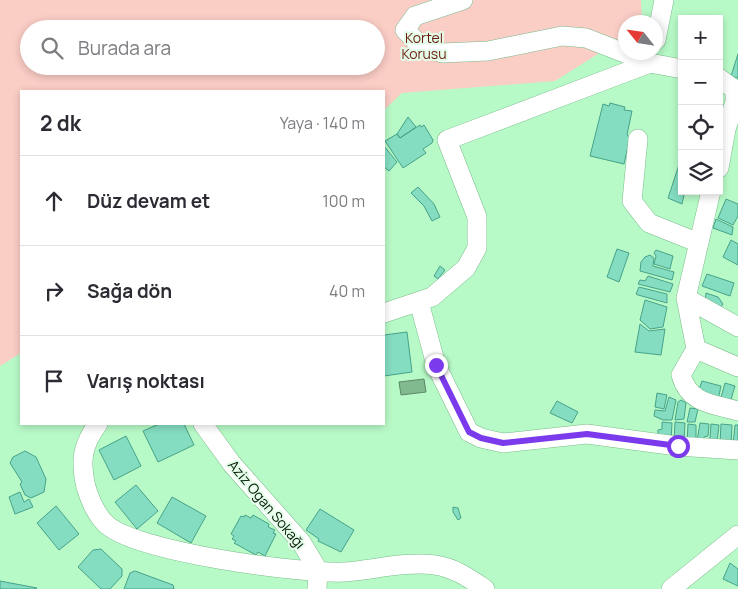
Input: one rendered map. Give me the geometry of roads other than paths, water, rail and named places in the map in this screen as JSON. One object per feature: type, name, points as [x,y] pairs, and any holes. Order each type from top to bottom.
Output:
[{"type":"street","points":[[463,0],[415,16],[405,30],[421,46],[442,53],[488,51],[562,36],[586,38],[618,48]]},
{"type":"street","points":[[661,15],[664,0]]},
{"type":"street","points":[[385,313],[432,298],[466,268],[477,248],[479,234],[477,217],[447,140],[647,60]]},
{"type":"street","points":[[657,60],[678,68]]},
{"type":"street","points":[[722,150],[735,90],[723,81]]},
{"type":"street","points":[[723,157],[738,133]]},
{"type":"street","points":[[638,139],[632,201],[649,223],[699,243]]},
{"type":"street","points":[[710,195],[686,298],[696,349],[685,365],[681,375],[684,388],[698,400],[738,411]]},
{"type":"street","points":[[686,298],[738,326]]},
{"type":"street","points":[[419,302],[436,365],[469,432],[481,438],[503,443],[587,434],[678,446],[738,450]]},
{"type":"street","points":[[696,349],[738,367]]},
{"type":"street","points":[[97,425],[87,438],[82,456],[83,474],[90,500],[106,524],[135,540],[198,555],[261,566],[342,572],[434,565],[459,571],[485,589]]},
{"type":"street","name":"Aziz Ogan Sokağı","points":[[204,425],[232,464],[301,542],[318,570]]},
{"type":"street","points":[[671,589],[738,534]]},
{"type":"street","points":[[317,589],[318,570]]},
{"type":"park label","name":"Kortel Korusu","points":[[424,46]]}]
